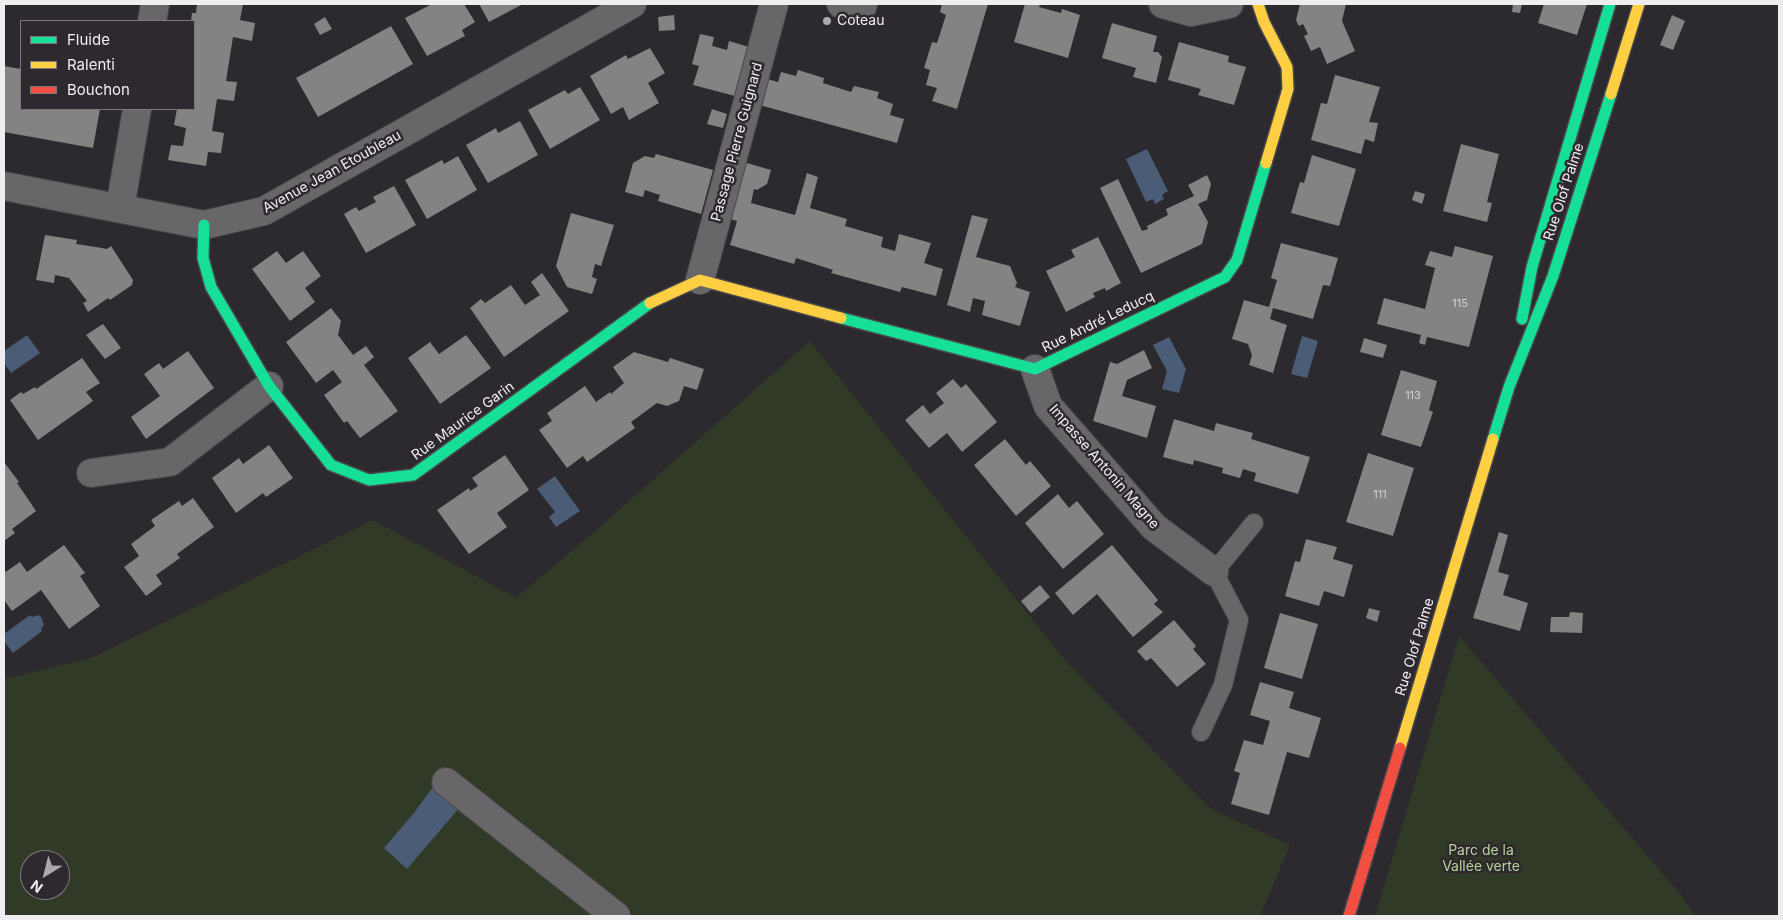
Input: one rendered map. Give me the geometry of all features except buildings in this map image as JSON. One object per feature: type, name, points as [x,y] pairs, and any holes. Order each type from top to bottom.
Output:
[{"type":"street","points":[[152,20],[155,4]]},
{"type":"street","name":"Avenue Jean Etoubleau","points":[[4,186],[204,225],[264,211],[632,4]]},
{"type":"street","name":"Passage Pierre Guignard","points":[[700,280],[774,4]]},
{"type":"street","points":[[841,4],[861,10],[863,4]]},
{"type":"street","points":[[1163,4],[1191,12],[1229,4]]},
{"type":"street","name":"Rue André Leducq","points":[[700,280],[1035,369],[1219,281],[1225,277],[1237,260],[1288,89],[1287,67],[1264,22],[1258,4]]},
{"type":"street","name":"Rue Olof Palme","points":[[1509,387],[1532,267],[1610,4]]},
{"type":"street","name":"Rue Olof Palme","points":[[1349,916],[1509,387],[1552,276],[1640,4]]},
{"type":"street","points":[[120,208],[137,110]]},
{"type":"street","name":"Rue Maurice Garin","points":[[204,225],[203,258],[211,287],[269,386],[331,464],[369,480],[413,475],[654,300],[700,280]]},
{"type":"street","name":"Impasse Antonin Magne","points":[[1035,369],[1048,406],[1154,527],[1214,572]]},
{"type":"street","points":[[91,473],[170,462],[269,386]]},
{"type":"street","points":[[446,782],[616,916]]},
{"type":"lane","points":[[1201,732],[1223,685],[1239,620],[1214,572],[1254,523]]},
{"type":"green space","points":[[810,341],[1064,659],[1211,809],[1290,845],[1260,916],[4,916],[4,679],[91,658],[373,520],[516,598],[595,531]]},
{"type":"green space","name":"Parc de la Vallée verte","points":[[1459,636],[1681,895],[1695,916],[1375,916]]},
{"type":"water","points":[[1147,149],[1168,191],[1162,195],[1164,199],[1155,204],[1153,199],[1146,202],[1126,159]]},
{"type":"water","points":[[27,335],[40,353],[11,373],[4,363],[4,351]]},
{"type":"water","points":[[1302,336],[1318,341],[1307,378],[1291,374]]},
{"type":"water","points":[[1169,337],[1186,369],[1179,393],[1162,389],[1167,371],[1153,345]]},
{"type":"water","points":[[555,476],[580,511],[556,527],[549,517],[555,512],[537,489]]},
{"type":"water","points":[[30,615],[32,617],[38,615],[41,617],[44,625],[41,629],[42,631],[13,653],[4,641],[4,634]]},
{"type":"water","points":[[435,784],[460,807],[407,869],[384,848],[414,813]]},
{"type":"traffic: fast","points":[[1522,319],[1532,267],[1610,4]]},
{"type":"traffic: fast","points":[[1493,439],[1509,387],[1553,276],[1611,94]]},
{"type":"traffic: fast","points":[[841,318],[1035,369],[1225,277],[1237,260],[1266,163]]},
{"type":"traffic: fast","points":[[204,225],[203,258],[211,287],[269,386],[331,465],[369,480],[413,475],[650,303]]},
{"type":"traffic: slow","points":[[1258,4],[1264,22],[1287,67],[1288,89],[1266,163]]},
{"type":"traffic: slow","points":[[1611,94],[1639,4]]},
{"type":"traffic: slow","points":[[650,303],[700,280],[841,318]]},
{"type":"traffic: slow","points":[[1400,748],[1493,439]]},
{"type":"traffic: jam","points":[[1349,916],[1400,748]]},
{"type":"place","name":"Coteau","points":[[827,21]]}]
